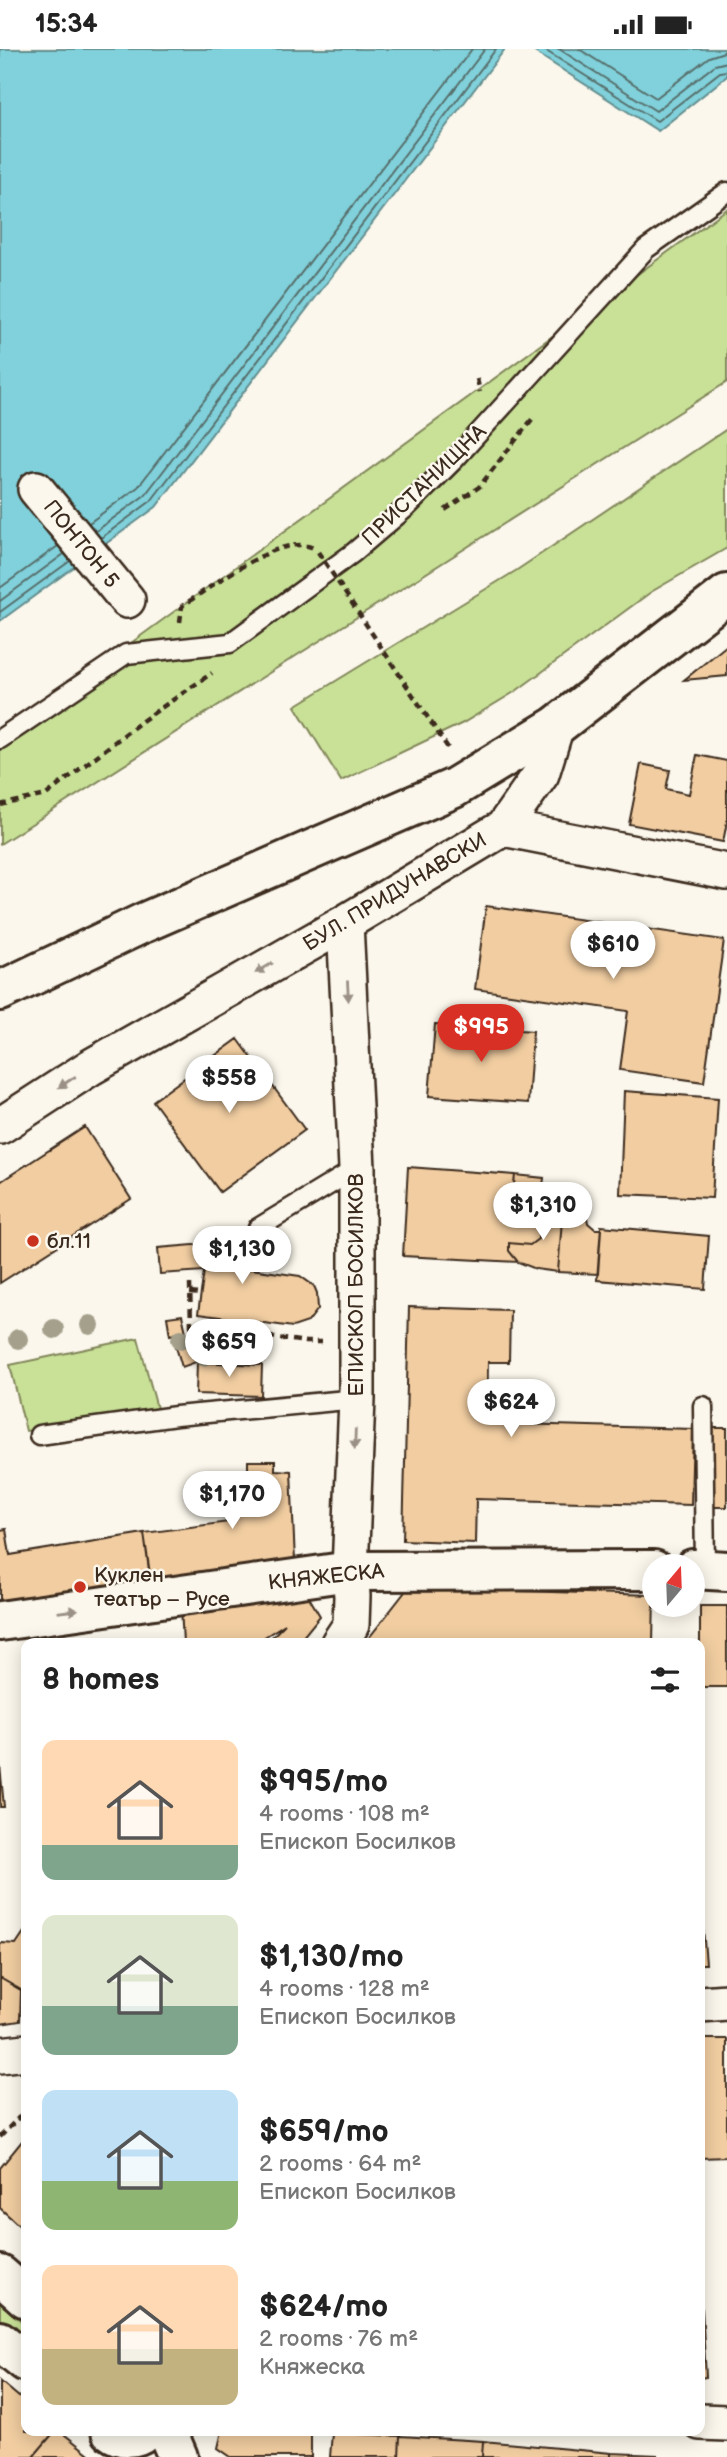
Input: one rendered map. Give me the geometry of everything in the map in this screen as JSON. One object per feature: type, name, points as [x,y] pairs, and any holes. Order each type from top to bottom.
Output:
[{"type":"main road","points":[[0,991],[143,923],[454,788],[556,726],[727,593]]},
{"type":"main road","name":"КНЯЖЕСКА","points":[[0,1621],[350,1571],[642,1570]]},
{"type":"main road","points":[[0,2275],[21,2294]]},
{"type":"main road","points":[[0,2340],[21,2358]]},
{"type":"main road","points":[[169,2436],[178,2457]]},
{"type":"street","name":"ПОНТОН 5","points":[[36,489],[127,600]]},
{"type":"street","name":"БУЛ. ПРИДУНАВСКИ","points":[[0,1126],[91,1067],[345,923],[503,828],[541,774],[556,726]]},
{"type":"street","points":[[503,828],[727,872]]},
{"type":"street","name":"ЕПИСКОП БОСИЛКОВ","points":[[342,1638],[351,1625],[350,1571],[357,1399],[356,1168],[345,923]]},
{"type":"street","points":[[705,2003],[727,2001]]},
{"type":"street","points":[[0,2055],[21,2053]]},
{"type":"street","points":[[705,2422],[727,2423]]},
{"type":"lane","name":"ПРИСТАНИЩНА","points":[[0,739],[126,654],[230,643],[354,553],[407,507],[455,459],[646,249],[727,192]]},
{"type":"lane","points":[[258,1228],[356,1168]]},
{"type":"lane","points":[[39,1435],[176,1416],[357,1399]]},
{"type":"lane","points":[[703,1406],[708,1570]]},
{"type":"path","points":[[180,624],[182,606],[265,554],[290,546],[308,545],[318,552],[450,751]]},
{"type":"path","points":[[312,557],[324,550]]},
{"type":"path","points":[[190,1285],[191,1326],[306,1342],[357,1342]]},
{"type":"path","points":[[190,1293],[201,1294]]},
{"type":"path","points":[[0,2137],[21,2115]]},
{"type":"green space","points":[[727,209],[727,382],[0,844],[0,739]]},
{"type":"green space","points":[[727,429],[727,548],[651,592],[516,691],[463,723],[341,781],[295,706],[517,570]]},
{"type":"green space","points":[[138,1338],[158,1412],[26,1431],[10,1365]]},
{"type":"green space","points":[[0,2303],[21,2321],[21,2341],[0,2324]]},
{"type":"water","points":[[0,49],[505,49],[156,507],[0,621]]},
{"type":"water","points":[[530,49],[727,49],[727,76],[658,131]]},
{"type":"building","points":[[727,645],[727,676],[684,680]]},
{"type":"building","points":[[697,755],[727,761],[727,822],[723,842],[629,824],[641,764],[670,770],[666,789],[689,794]]},
{"type":"building","points":[[486,906],[724,940],[704,1082],[620,1070],[628,1011],[475,989]]},
{"type":"building","points":[[435,1024],[533,1031],[528,1103],[429,1096]]},
{"type":"building","points":[[238,1039],[305,1130],[220,1192],[153,1101]]},
{"type":"building","points":[[624,1091],[718,1098],[712,1198],[620,1194]]},
{"type":"building","name":"бл.11","points":[[85,1127],[131,1199],[0,1283],[0,1182]]},
{"type":"building","points":[[408,1167],[515,1175],[513,1193],[534,1195],[541,1204],[538,1239],[530,1245],[509,1243],[509,1251],[518,1262],[403,1256]]},
{"type":"building","points":[[515,1175],[544,1178],[541,1204],[534,1195],[513,1193]]},
{"type":"building","points":[[541,1204],[563,1206],[558,1272],[536,1269],[518,1262],[509,1251],[509,1243],[530,1245],[538,1239]]},
{"type":"building","points":[[563,1206],[585,1208],[588,1223],[595,1229],[601,1229],[598,1274],[558,1272]]},
{"type":"building","points":[[601,1226],[709,1236],[705,1289],[597,1280]]},
{"type":"building","points":[[242,1241],[245,1268],[300,1276],[314,1286],[318,1309],[308,1322],[293,1327],[198,1314],[204,1271],[160,1274],[158,1248]]},
{"type":"building","points":[[409,1307],[510,1310],[509,1362],[488,1362],[487,1423],[693,1429],[691,1505],[476,1499],[475,1543],[403,1540]]},
{"type":"building","points":[[182,1315],[186,1332],[170,1335],[167,1317]]},
{"type":"building","points":[[193,1342],[199,1361],[182,1367],[176,1347]]},
{"type":"building","points":[[197,1362],[262,1365],[261,1396],[196,1394]]},
{"type":"building","points":[[713,1428],[727,1428],[727,1507],[713,1507]]},
{"type":"building","points":[[248,1461],[275,1461],[275,1470],[291,1471],[295,1562],[151,1585],[144,1533],[229,1522],[225,1474],[248,1473]]},
{"type":"building","points":[[6,1529],[10,1555],[144,1533],[153,1595],[0,1618],[0,1530]]},
{"type":"building","points":[[303,1587],[320,1616],[302,1638],[271,1638],[285,1624],[263,1638],[183,1638],[181,1607]]},
{"type":"building","points":[[408,1588],[642,1595],[642,1617],[654,1617],[653,1638],[369,1638]]},
{"type":"building","points":[[705,1606],[727,1606],[727,1687],[705,1687],[705,1638],[700,1638],[700,1617],[705,1617]]},
{"type":"building","points":[[0,1765],[4,1807],[0,1807]]},
{"type":"building","points":[[21,1936],[21,1990],[0,1978],[0,1945],[16,1944]]},
{"type":"building","points":[[0,1978],[21,1990],[20,2021],[0,2024]]},
{"type":"building","points":[[705,2039],[727,2039],[727,2157],[705,2158]]},
{"type":"building","points":[[21,2142],[21,2227],[0,2208],[0,2168]]},
{"type":"building","points":[[21,2142],[21,2227],[0,2208],[0,2168]]},
{"type":"building","points":[[0,2381],[21,2399],[21,2436],[51,2436],[33,2457],[0,2457]]},
{"type":"building","points":[[51,2436],[66,2436],[93,2457],[33,2457]]},
{"type":"building","points":[[221,2436],[311,2436],[311,2457],[231,2457],[218,2448]]},
{"type":"building","points":[[332,2436],[400,2436],[399,2457],[330,2457]]},
{"type":"building","points":[[400,2436],[483,2441],[482,2457],[399,2457]]},
{"type":"building","points":[[483,2441],[611,2453],[611,2457],[482,2457]]},
{"type":"building","points":[[611,2453],[658,2455],[658,2457],[611,2457]]},
{"type":"place","name":"бл.11","points":[[33,1241]]},
{"type":"place","name":"Куклен театър – Русе","points":[[80,1587]]}]
